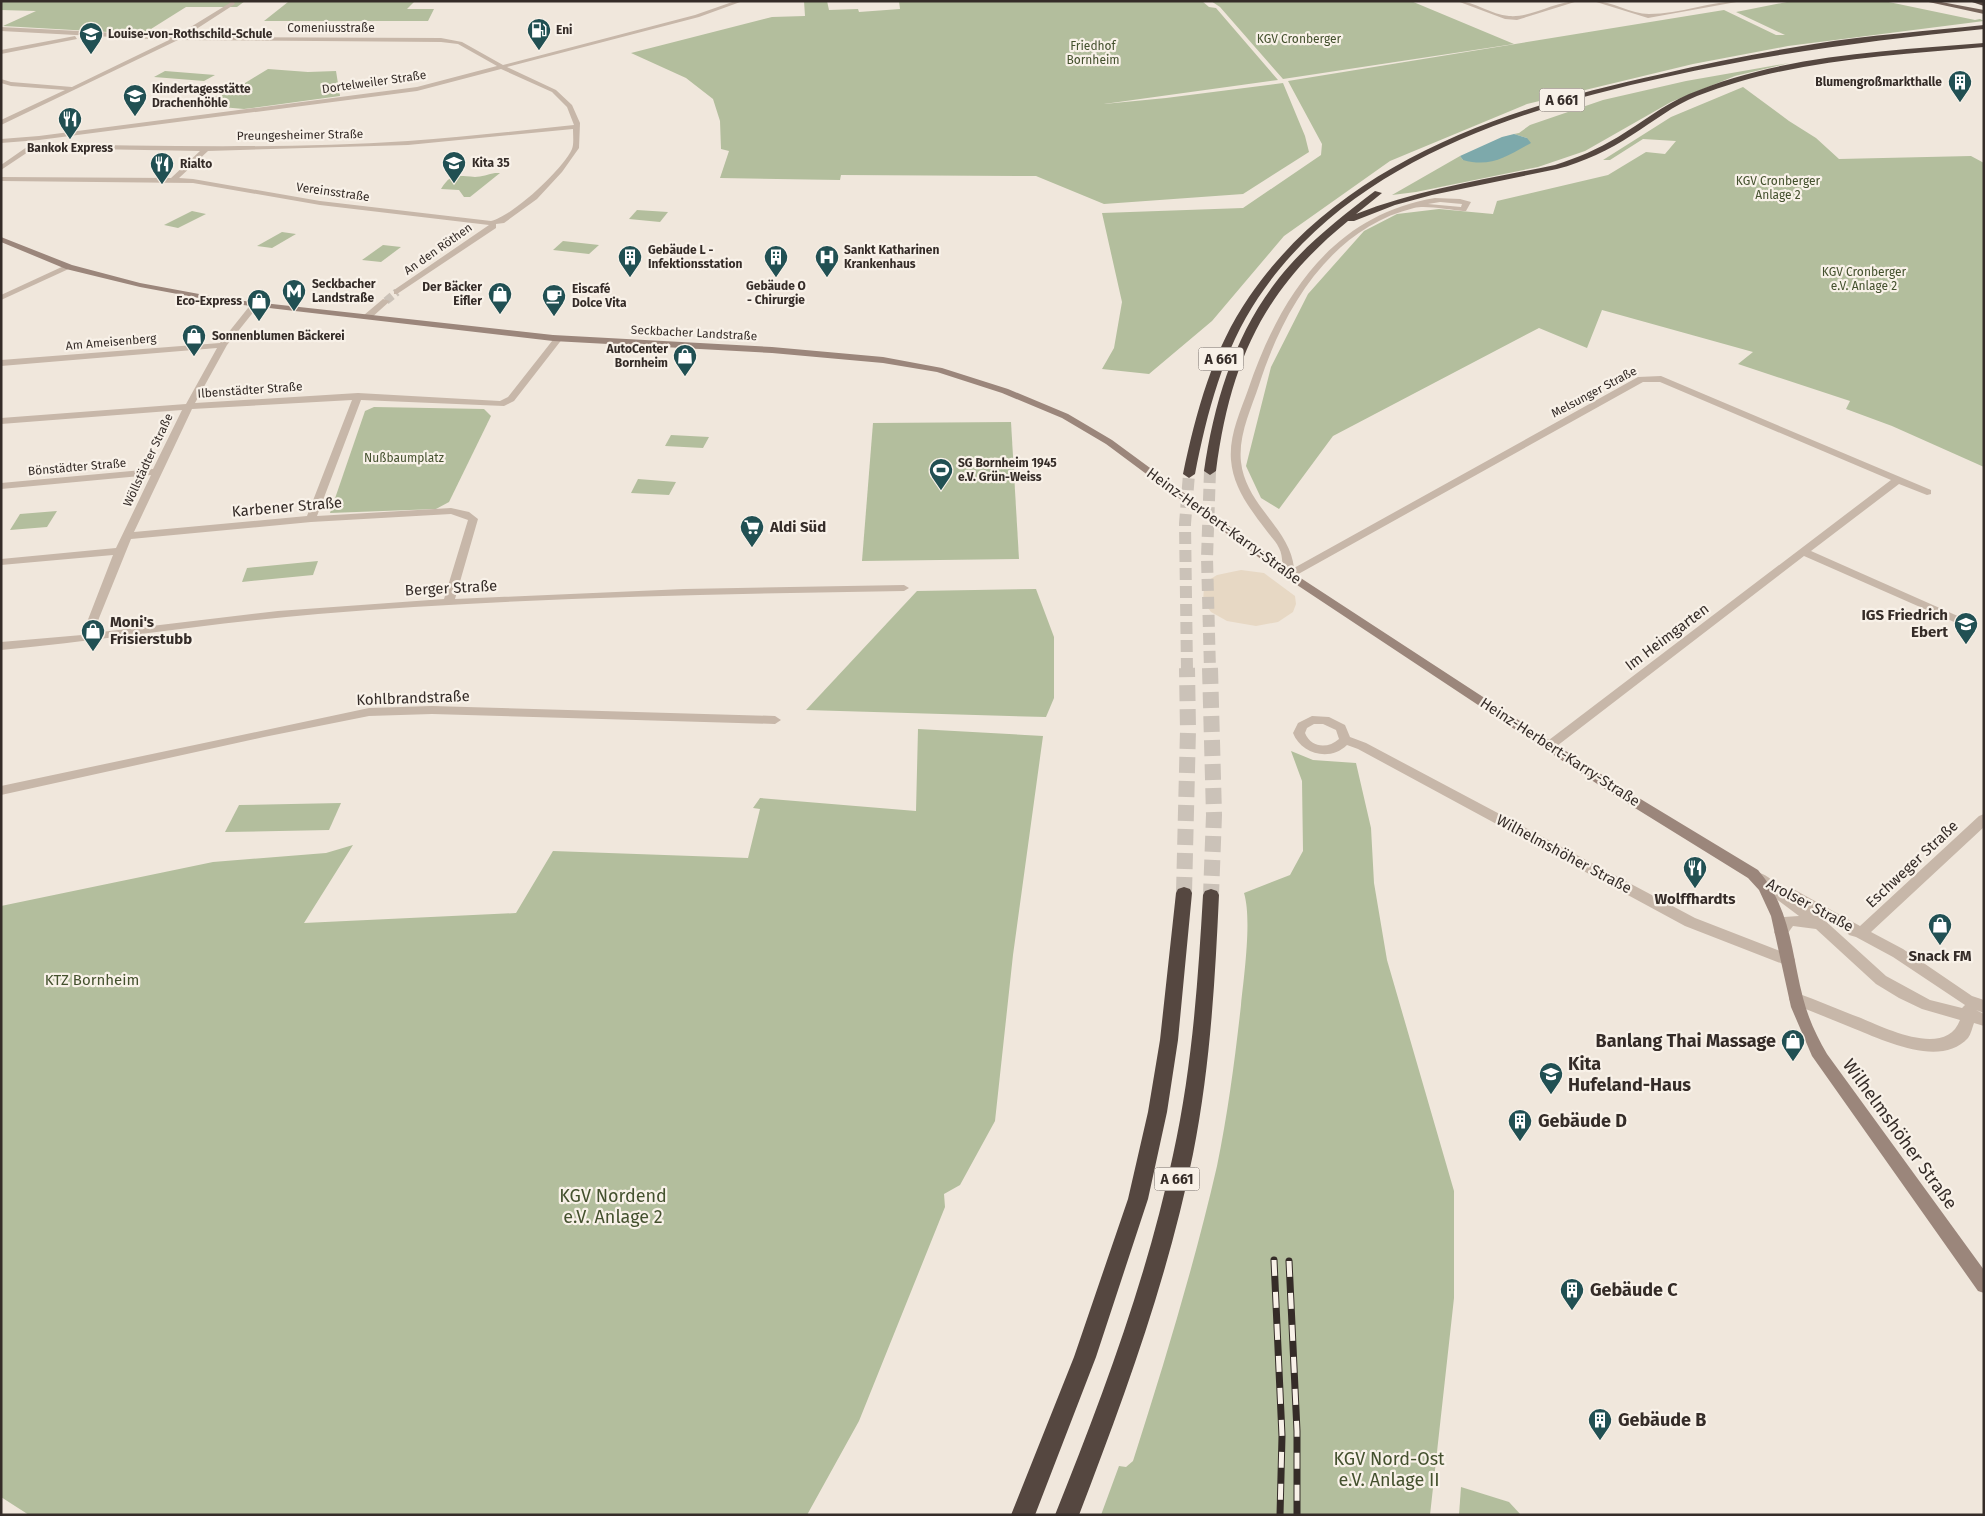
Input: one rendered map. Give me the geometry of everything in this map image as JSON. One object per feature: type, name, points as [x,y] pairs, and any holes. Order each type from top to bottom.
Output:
[{"type":"highway","points":[[1974,1],[1984,5]]},
{"type":"highway","name":"A 661","points":[[1189,474],[1205,402],[1218,364],[1235,328],[1268,278],[1300,242],[1333,213],[1380,179],[1425,153],[1473,131],[1522,113],[1586,93],[1644,79],[1834,43],[1984,27]]},
{"type":"highway","name":"A 661","points":[[1416,169],[1460,145],[1502,127],[1562,106],[1641,85],[1776,58],[1984,33]]},
{"type":"highway","points":[[1338,224],[1406,199],[1557,167],[1576,161],[1607,147],[1676,103],[1743,78],[1843,59],[1984,45]]},
{"type":"highway","name":"A 661","points":[[1210,471],[1212,454],[1225,401],[1238,360],[1250,332],[1282,281],[1296,265],[1338,224],[1386,187]]},
{"type":"highway","name":"A 661","points":[[1023,1515],[1056,1437],[1118,1262],[1141,1186],[1171,1036],[1180,967],[1184,893]]},
{"type":"highway","name":"A 661","points":[[1067,1515],[1092,1453],[1153,1270],[1175,1190],[1191,1109],[1200,1046],[1211,895]]},
{"type":"main road","points":[[1926,1],[1984,12]]},
{"type":"main road","points":[[1960,1],[1984,5]]},
{"type":"main road","name":"Seckbacher Landstraße","points":[[1,240],[69,267],[148,287],[255,305],[559,338],[772,350],[903,363],[939,370],[1006,391],[1039,404],[1084,427]]},
{"type":"main road","name":"Heinz-Herbert-Karry-Straße","points":[[1084,427],[1133,458],[1289,575],[1549,746],[1753,874],[1762,883],[1771,898],[1788,960],[1796,999]]},
{"type":"main road","name":"Wilhelmshöher Straße","points":[[1796,999],[1806,1032],[1822,1059],[1984,1285]]},
{"type":"street","name":"Dortelweiler Straße","points":[[1,141],[39,138],[396,92],[448,82],[504,68],[697,16],[741,1]]},
{"type":"street","points":[[1459,1],[1507,18],[1517,18],[1576,1]]},
{"type":"street","points":[[1595,1],[1648,16],[1740,1]]},
{"type":"street","points":[[1,123],[174,38],[233,3]]},
{"type":"street","name":"Comeniusstraße","points":[[1,29],[174,38],[454,41],[504,68]]},
{"type":"street","points":[[1,52],[49,44],[84,34]]},
{"type":"street","points":[[504,68],[554,91],[574,112],[577,127]]},
{"type":"street","points":[[1,81],[11,84],[72,88]]},
{"type":"street","name":"Preungesheimer Straße","points":[[33,146],[206,149],[402,143],[577,127]]},
{"type":"street","name":"An den Röthen","points":[[397,292],[493,226],[491,223],[501,221],[534,197],[560,171],[576,148],[577,127]]},
{"type":"street","points":[[1,168],[33,146],[39,138]]},
{"type":"street","points":[[173,180],[206,149]]},
{"type":"street","name":"Vereinsstraße","points":[[1,179],[193,181],[329,204],[491,223]]},
{"type":"street","points":[[1289,575],[1286,550],[1244,490],[1238,477],[1235,459],[1242,424],[1261,359],[1271,335],[1296,292],[1334,248],[1373,221],[1415,205]]},
{"type":"street","points":[[1,298],[69,267]]},
{"type":"street","points":[[367,317],[386,301]]},
{"type":"street","name":"Wöllstädter Straße","points":[[86,638],[120,551],[155,472],[188,406],[223,345],[255,305]]},
{"type":"street","name":"Ilbenstädter Straße","points":[[1,421],[188,406],[358,396],[501,404],[511,399],[559,338]]},
{"type":"street","name":"Am Ameisenberg","points":[[1,363],[223,345]]},
{"type":"street","name":"Melsunger Straße","points":[[1289,575],[1641,378],[1661,380],[1926,492]]},
{"type":"street","points":[[312,519],[358,396]]},
{"type":"street","name":"Bönstädter Straße","points":[[1,486],[155,472]]},
{"type":"street","name":"Im Heimgarten","points":[[1549,746],[1897,480]]},
{"type":"street","name":"Karbener Straße","points":[[127,536],[312,519],[451,511],[465,514],[473,519],[448,602]]},
{"type":"street","points":[[1,562],[120,551]]},
{"type":"street","points":[[1804,552],[1965,623]]},
{"type":"street","name":"Berger Straße","points":[[1,646],[315,612],[448,602],[741,590],[904,588]]},
{"type":"street","name":"Kohlbrandstraße","points":[[1,791],[264,733],[369,712],[432,710],[775,720]]},
{"type":"street","name":"Wilhelmshöher Straße","points":[[1345,740],[1362,746],[1690,922],[1788,960]]},
{"type":"street","name":"Eschweger Straße","points":[[1862,932],[1984,819]]},
{"type":"street","name":"Arolser Straße","points":[[1753,874],[1821,925],[1881,980],[1927,1005],[1977,1018]]},
{"type":"street","name":"Arolser Straße","points":[[1753,874],[1862,932],[1898,953],[1967,1000],[1984,1008]]},
{"type":"street","name":"Arolser Straße","points":[[1781,932],[1789,921],[1806,921],[1862,932]]},
{"type":"street","points":[[1796,999],[1894,1038],[1916,1044],[1936,1045],[1952,1041],[1963,1033],[1977,1018],[1967,1000]]},
{"type":"green space","points":[[1,1],[245,1],[237,7],[186,7],[143,34],[3,26],[36,11],[1,10]]},
{"type":"green space","points":[[245,1],[415,1],[407,9],[434,9],[428,21],[264,21],[288,2]]},
{"type":"green space","name":"Friedhof Bornheim","points":[[804,1],[827,1],[829,10],[858,9],[859,12],[900,9],[899,1],[1202,1],[1209,7],[1216,8],[1278,80],[1104,104],[1283,83],[1305,136],[1309,152],[1243,194],[1104,204],[1036,176],[841,175],[840,180],[720,178],[729,151],[721,149],[720,121],[713,99],[686,78],[631,53],[772,17],[805,16]]},
{"type":"green space","name":"KGV Cronberger","points":[[1211,1],[1411,1],[1514,44],[1283,79],[1220,7]]},
{"type":"green space","points":[[1792,1],[1884,1],[1984,21],[1788,46],[1693,64],[1527,104],[1390,161],[1284,236],[1212,321],[1149,374],[1102,369],[1114,348],[1122,302],[1102,213],[1243,208],[1321,155],[1322,144],[1288,81],[1724,10],[1776,35],[1785,35],[1736,12]]},
{"type":"green space","points":[[1789,63],[1735,76],[1671,102],[1585,151],[1538,167],[1416,192],[1392,195],[1460,156],[1463,160],[1527,138],[1514,134],[1519,133],[1530,125],[1603,100],[1686,81]]},
{"type":"green space","points":[[268,69],[308,72],[336,71],[340,96],[244,109],[199,105],[245,85],[245,83]]},
{"type":"green space","points":[[165,71],[215,75],[204,81],[154,77]]},
{"type":"green space","name":"KGV Cronberger e.V. Anlage 2","points":[[1743,87],[1789,121],[1816,138],[1839,159],[1971,156],[1984,163],[1984,467],[1892,426],[1846,409],[1850,401],[1738,364],[1753,352],[1602,310],[1587,348],[1539,328],[1333,436],[1279,509],[1261,498],[1246,466],[1271,367],[1308,294],[1364,231],[1397,214],[1439,209],[1493,214],[1497,201],[1608,175],[1646,152],[1665,154],[1676,141],[1643,139],[1610,160],[1603,160],[1671,117]]},
{"type":"green space","points":[[500,173],[470,197],[464,197],[459,190],[441,189],[451,178],[459,176],[477,177]]},
{"type":"green space","points":[[637,210],[668,212],[660,222],[629,219]]},
{"type":"green space","points":[[192,211],[206,214],[178,228],[164,225]]},
{"type":"green space","points":[[282,232],[296,234],[272,248],[257,246]]},
{"type":"green space","points":[[563,241],[599,245],[589,254],[553,250]]},
{"type":"green space","points":[[383,245],[401,247],[381,262],[362,260]]},
{"type":"green space","name":"Nußbaumplatz","points":[[374,407],[484,409],[491,416],[449,502],[436,509],[330,513],[365,411]]},
{"type":"green space","name":"SG Bornheim 1945 e.V. Grün-Weiss","points":[[1011,422],[1019,559],[862,561],[873,423]]},
{"type":"green space","points":[[671,435],[709,437],[703,448],[665,446]]},
{"type":"green space","points":[[638,479],[676,482],[669,495],[631,493]]},
{"type":"green space","points":[[57,511],[47,527],[10,530],[20,514]]},
{"type":"green space","points":[[318,561],[313,575],[242,582],[247,568]]},
{"type":"green space","points":[[1036,589],[1054,637],[1054,698],[1046,717],[806,710],[917,591]]},
{"type":"green space","name":"KGV Nordend e.V. Anlage 2","points":[[918,729],[1043,736],[1013,955],[995,1121],[960,1185],[944,1194],[945,1207],[859,1421],[807,1515],[29,1515],[1,1497],[1,906],[213,862],[326,853],[353,845],[304,923],[516,913],[553,851],[748,858],[760,809],[753,808],[760,798],[916,811]]},
{"type":"green space","name":"KGV Nord-Ost e.V. Anlage II","points":[[1291,751],[1313,760],[1356,763],[1371,828],[1374,883],[1387,960],[1454,1191],[1454,1298],[1430,1515],[1101,1515],[1119,1466],[1126,1467],[1133,1461],[1178,1315],[1199,1241],[1217,1166],[1225,1126],[1239,1025],[1247,932],[1244,893],[1290,875],[1303,851],[1302,781]]},
{"type":"green space","points":[[341,803],[329,830],[225,832],[239,805]]},
{"type":"green space","points":[[1461,1487],[1509,1502],[1521,1515],[1459,1515]]},
{"type":"shaded area","points":[[1241,570],[1264,573],[1295,596],[1296,604],[1293,612],[1278,622],[1256,626],[1227,621],[1211,612],[1203,601],[1204,587],[1209,580],[1217,575]]},
{"type":"water","points":[[1514,134],[1527,138],[1531,143],[1490,162],[1482,163],[1463,160],[1460,156],[1502,137]]},
{"type":"tunnel","points":[[386,301],[397,292]]},
{"type":"tunnel","points":[[1210,471],[1207,558],[1210,670]]},
{"type":"tunnel","points":[[1187,670],[1185,524],[1189,474]]},
{"type":"tunnel","points":[[1184,893],[1188,730],[1187,668]]},
{"type":"tunnel","points":[[1210,668],[1214,815],[1211,895]]},
{"type":"railway","points":[[1274,1260],[1282,1436],[1280,1515]]},
{"type":"railway","points":[[1289,1261],[1297,1431],[1297,1515]]},
{"type":"place","name":"Eni","points":[[539,51]]},
{"type":"place","name":"Louise-von-Rothschild-Schule","points":[[91,55]]},
{"type":"place","name":"Blumengroßmarkthalle","points":[[1960,103]]},
{"type":"place","name":"Kindertagesstätte Drachenhöhle","points":[[135,117]]},
{"type":"place","name":"Bankok Express","points":[[70,140]]},
{"type":"place","name":"Kita 35","points":[[454,184]]},
{"type":"place","name":"Rialto","points":[[162,185]]},
{"type":"place","name":"Gebäude L - Infektionsstation","points":[[630,278]]},
{"type":"place","name":"Gebäude O - Chirurgie","points":[[776,278]]},
{"type":"place","name":"Sankt Katharinen Krankenhaus","points":[[827,278]]},
{"type":"place","name":"Seckbacher Landstraße","points":[[294,312]]},
{"type":"place","name":"Der Bäcker Eifler","points":[[500,315]]},
{"type":"place","name":"Eiscafé Dolce Vita","points":[[554,317]]},
{"type":"place","name":"Eco-Express","points":[[259,322]]},
{"type":"place","name":"Sonnenblumen Bäckerei","points":[[194,357]]},
{"type":"place","name":"AutoCenter Bornheim","points":[[685,377]]},
{"type":"place","name":"SG Bornheim 1945 e.V. Grün-Weiss","points":[[941,491]]},
{"type":"place","name":"Aldi Süd","points":[[752,548]]},
{"type":"place","name":"IGS Friedrich Ebert","points":[[1966,645]]},
{"type":"place","name":"Moni's Frisierstubb","points":[[93,652]]},
{"type":"place","name":"Wolffhardts","points":[[1695,889]]},
{"type":"place","name":"Snack FM","points":[[1940,946]]},
{"type":"place","name":"Banlang Thai Massage","points":[[1793,1062]]},
{"type":"place","name":"Kita Hufeland-Haus","points":[[1551,1095]]},
{"type":"place","name":"Gebäude D","points":[[1520,1142]]},
{"type":"place","name":"Gebäude C","points":[[1572,1311]]},
{"type":"place","name":"Gebäude B","points":[[1600,1441]]},
{"type":"park label","name":"KGV Cronberger Anlage 2","points":[[1778,188]]},
{"type":"park label","name":"KTZ Bornheim","points":[[92,980]]}]
